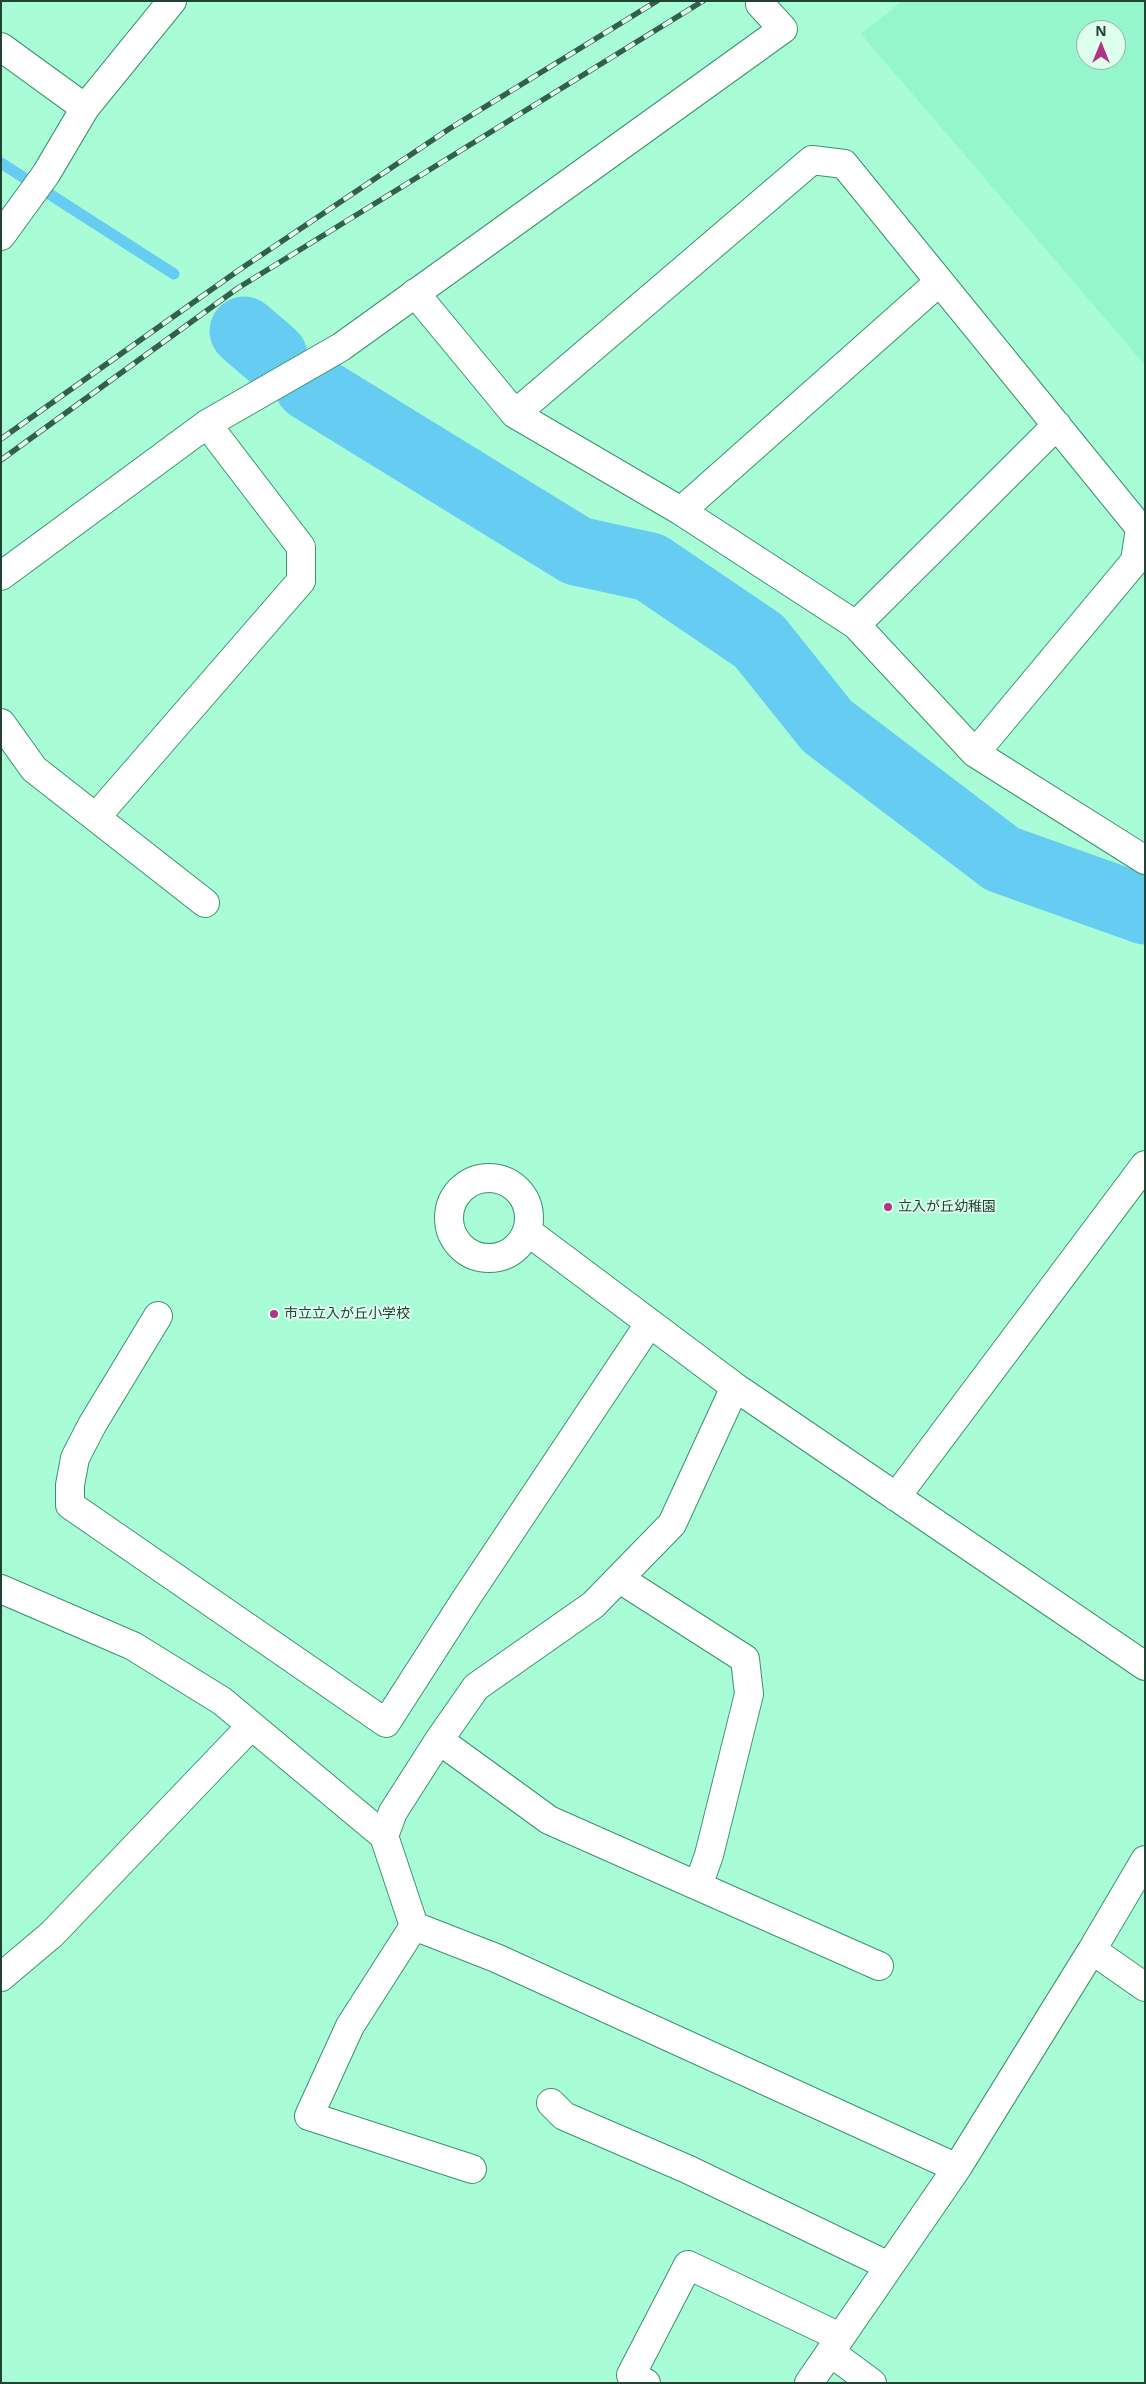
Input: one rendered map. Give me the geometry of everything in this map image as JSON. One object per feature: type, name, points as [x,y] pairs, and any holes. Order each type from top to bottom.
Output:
[{"type":"street","points":[[1,236],[46,174],[85,108],[172,1]]},
{"type":"street","points":[[1,576],[207,424],[341,347],[783,29],[760,4]]},
{"type":"street","points":[[1,47],[85,108]]},
{"type":"street","points":[[515,414],[812,160],[844,164],[1140,528],[1136,562],[975,753]]},
{"type":"street","points":[[681,511],[939,282]]},
{"type":"street","points":[[415,293],[515,414],[681,511],[856,625],[975,753],[1145,860]]},
{"type":"street","points":[[96,817],[301,581],[301,547],[207,424]]},
{"type":"street","points":[[856,625],[1057,425]]},
{"type":"street","points":[[2,724],[34,769],[206,903]]},
{"type":"street","points":[[896,1497],[1142,1176]]},
{"type":"street","points":[[527,1232],[735,1388],[1145,1666]]},
{"type":"street","points":[[158,1316],[92,1424],[75,1458],[70,1485],[70,1505],[386,1723],[467,1597],[649,1324]]},
{"type":"street","points":[[384,1836],[393,1812],[439,1740],[476,1687],[593,1605],[672,1524],[735,1388]]},
{"type":"street","points":[[620,1579],[745,1658],[749,1694],[709,1855],[698,1886]]},
{"type":"street","points":[[1,1589],[133,1646],[222,1701],[384,1836],[414,1926]]},
{"type":"street","points":[[1,1977],[52,1934],[251,1726]]},
{"type":"street","points":[[439,1740],[549,1820],[880,1966]]},
{"type":"street","points":[[809,2383],[957,2168],[1092,1950],[1145,1860]]},
{"type":"street","points":[[414,1926],[496,1958],[957,2168]]},
{"type":"street","points":[[414,1926],[350,2026],[308,2116],[472,2169]]},
{"type":"street","points":[[1092,1950],[1145,1987]]},
{"type":"street","points":[[551,2103],[564,2116],[687,2169],[890,2266]]},
{"type":"street","points":[[638,2379],[688,2265],[835,2345],[872,2383]]},
{"type":"shaded area","points":[[902,1],[1145,1],[1145,365],[861,34]]},
{"type":"waterway","points":[[1,163],[174,274]]},
{"type":"waterway","points":[[244,331],[273,356]]},
{"type":"waterway","points":[[309,386],[577,551],[650,567],[759,641],[827,726],[1002,859],[1145,910]]},
{"type":"railway","points":[[1,439],[239,270],[449,129],[657,1]]},
{"type":"railway","points":[[1,460],[238,288],[703,1]]},
{"type":"place","name":"立入が丘幼稚園","points":[[888,1207]]},
{"type":"place","name":"市立立入が丘小学校","points":[[274,1314]]}]
